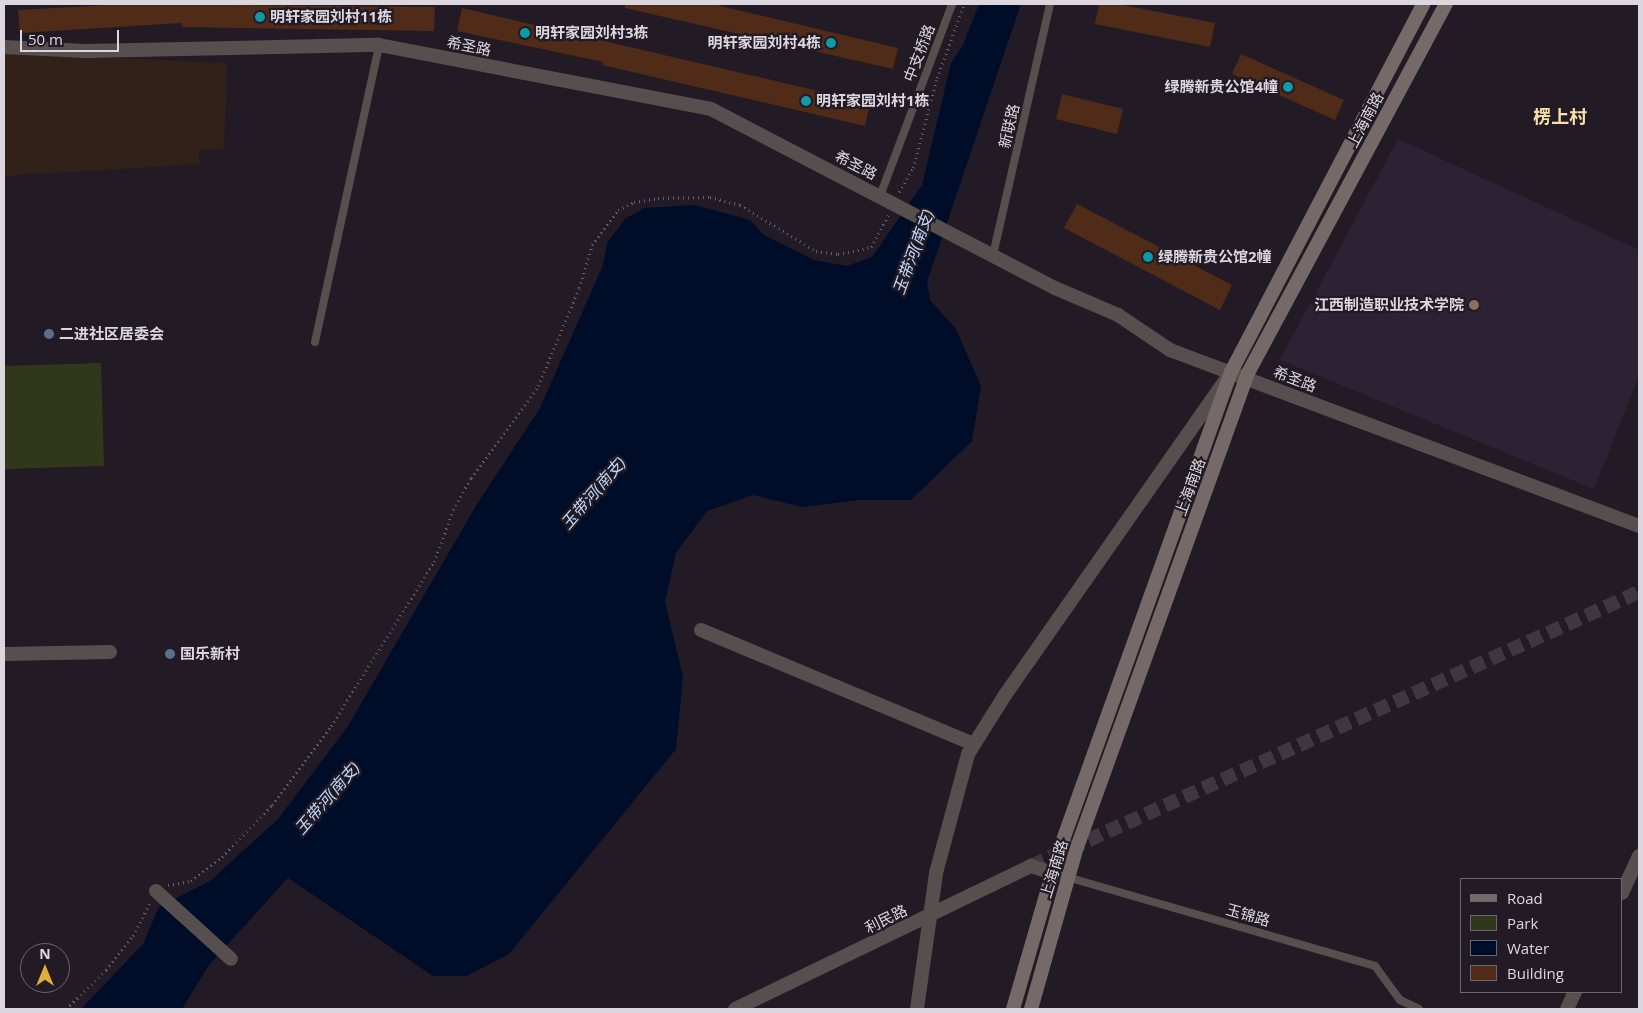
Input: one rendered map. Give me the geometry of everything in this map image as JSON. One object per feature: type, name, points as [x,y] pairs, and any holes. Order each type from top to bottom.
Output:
[{"type":"main road","name":"上海南路","points":[[1013,1009],[1053,872],[1231,372],[1423,4]]},
{"type":"main road","name":"上海南路","points":[[1031,1009],[1068,877],[1246,378],[1446,4]]},
{"type":"street","name":"希圣路","points":[[4,47],[86,51],[379,45],[711,109],[898,204],[1055,288],[1118,315],[1170,350],[1639,526]]},
{"type":"street","name":"上海南路","points":[[917,1009],[932,915],[936,873],[968,754],[1231,372]]},
{"type":"street","points":[[701,630],[974,744]]},
{"type":"street","points":[[4,654],[110,652]]},
{"type":"street","points":[[1623,891],[1639,856]]},
{"type":"street","name":"利民路","points":[[735,1009],[1031,866],[1053,872]]},
{"type":"street","points":[[156,891],[231,959]]},
{"type":"street","points":[[1567,1009],[1575,993]]},
{"type":"lane","name":"中支桥路","points":[[880,196],[952,4]]},
{"type":"lane","name":"新联路","points":[[993,255],[1050,4]]},
{"type":"lane","points":[[315,342],[379,45]]},
{"type":"lane","name":"玉锦路","points":[[1053,872],[1375,966],[1400,1000],[1420,1009]]},
{"type":"path","points":[[66,1009],[106,970],[133,936],[156,891],[164,886],[191,881],[222,857],[272,805],[331,726],[434,562],[453,510],[471,478],[493,452],[538,386],[579,288],[592,245],[618,210],[634,202],[658,198],[710,197],[740,205],[816,251],[838,254],[871,247],[898,204],[913,168],[937,78],[964,4]]},
{"type":"shaded area","points":[[4,53],[227,63],[224,149],[199,150],[199,164],[4,176]]},
{"type":"shaded area","name":"江西制造职业技术学院","points":[[1398,139],[1639,250],[1639,376],[1594,489],[1280,360]]},
{"type":"green space","points":[[101,363],[104,466],[4,469],[4,366]]},
{"type":"water","name":"玉带河(南支)","points":[[979,4],[1021,4],[927,282],[930,300],[956,329],[981,386],[972,441],[911,500],[860,500],[802,507],[753,495],[707,511],[676,553],[665,602],[683,677],[676,749],[509,954],[467,976],[433,976],[288,878],[209,965],[182,1009],[81,1009],[143,944],[159,907],[210,881],[278,819],[348,726],[477,504],[540,408],[603,265],[607,243],[625,219],[644,208],[695,205],[750,220],[764,235],[814,260],[847,266],[872,257],[922,185],[951,63],[963,45]]},
{"type":"building","points":[[126,4],[435,7],[434,31],[182,27],[182,23],[20,33],[18,10]]},
{"type":"building","points":[[625,4],[712,4],[898,48],[893,69],[625,8]]},
{"type":"building","points":[[1099,4],[1118,4],[1215,23],[1210,47],[1095,24]]},
{"type":"building","points":[[462,8],[870,103],[865,126],[602,65],[603,62],[457,31]]},
{"type":"building","name":"绿腾新贵公馆4幢","points":[[1241,54],[1344,100],[1335,120],[1232,74]]},
{"type":"building","points":[[1062,94],[1123,109],[1117,134],[1056,119]]},
{"type":"building","name":"绿腾新贵公馆2幢","points":[[1077,204],[1232,285],[1220,310],[1064,228]]},
{"type":"tunnel","points":[[1031,866],[1639,592]]},
{"type":"place","name":"明轩家园刘村11栋","points":[[260,17]]},
{"type":"place","name":"明轩家园刘村3栋","points":[[525,33]]},
{"type":"place","name":"明轩家园刘村4栋","points":[[831,43]]},
{"type":"place","name":"绿腾新贵公馆4幢","points":[[1288,87]]},
{"type":"place","name":"明轩家园刘村1栋","points":[[806,101]]},
{"type":"place","name":"绿腾新贵公馆2幢","points":[[1148,257]]},
{"type":"place","name":"江西制造职业技术学院","points":[[1474,305]]},
{"type":"place","name":"二进社区居委会","points":[[49,334]]},
{"type":"place","name":"国乐新村","points":[[170,654]]},
{"type":"district","name":"楞上村","points":[[1560,116]]}]
